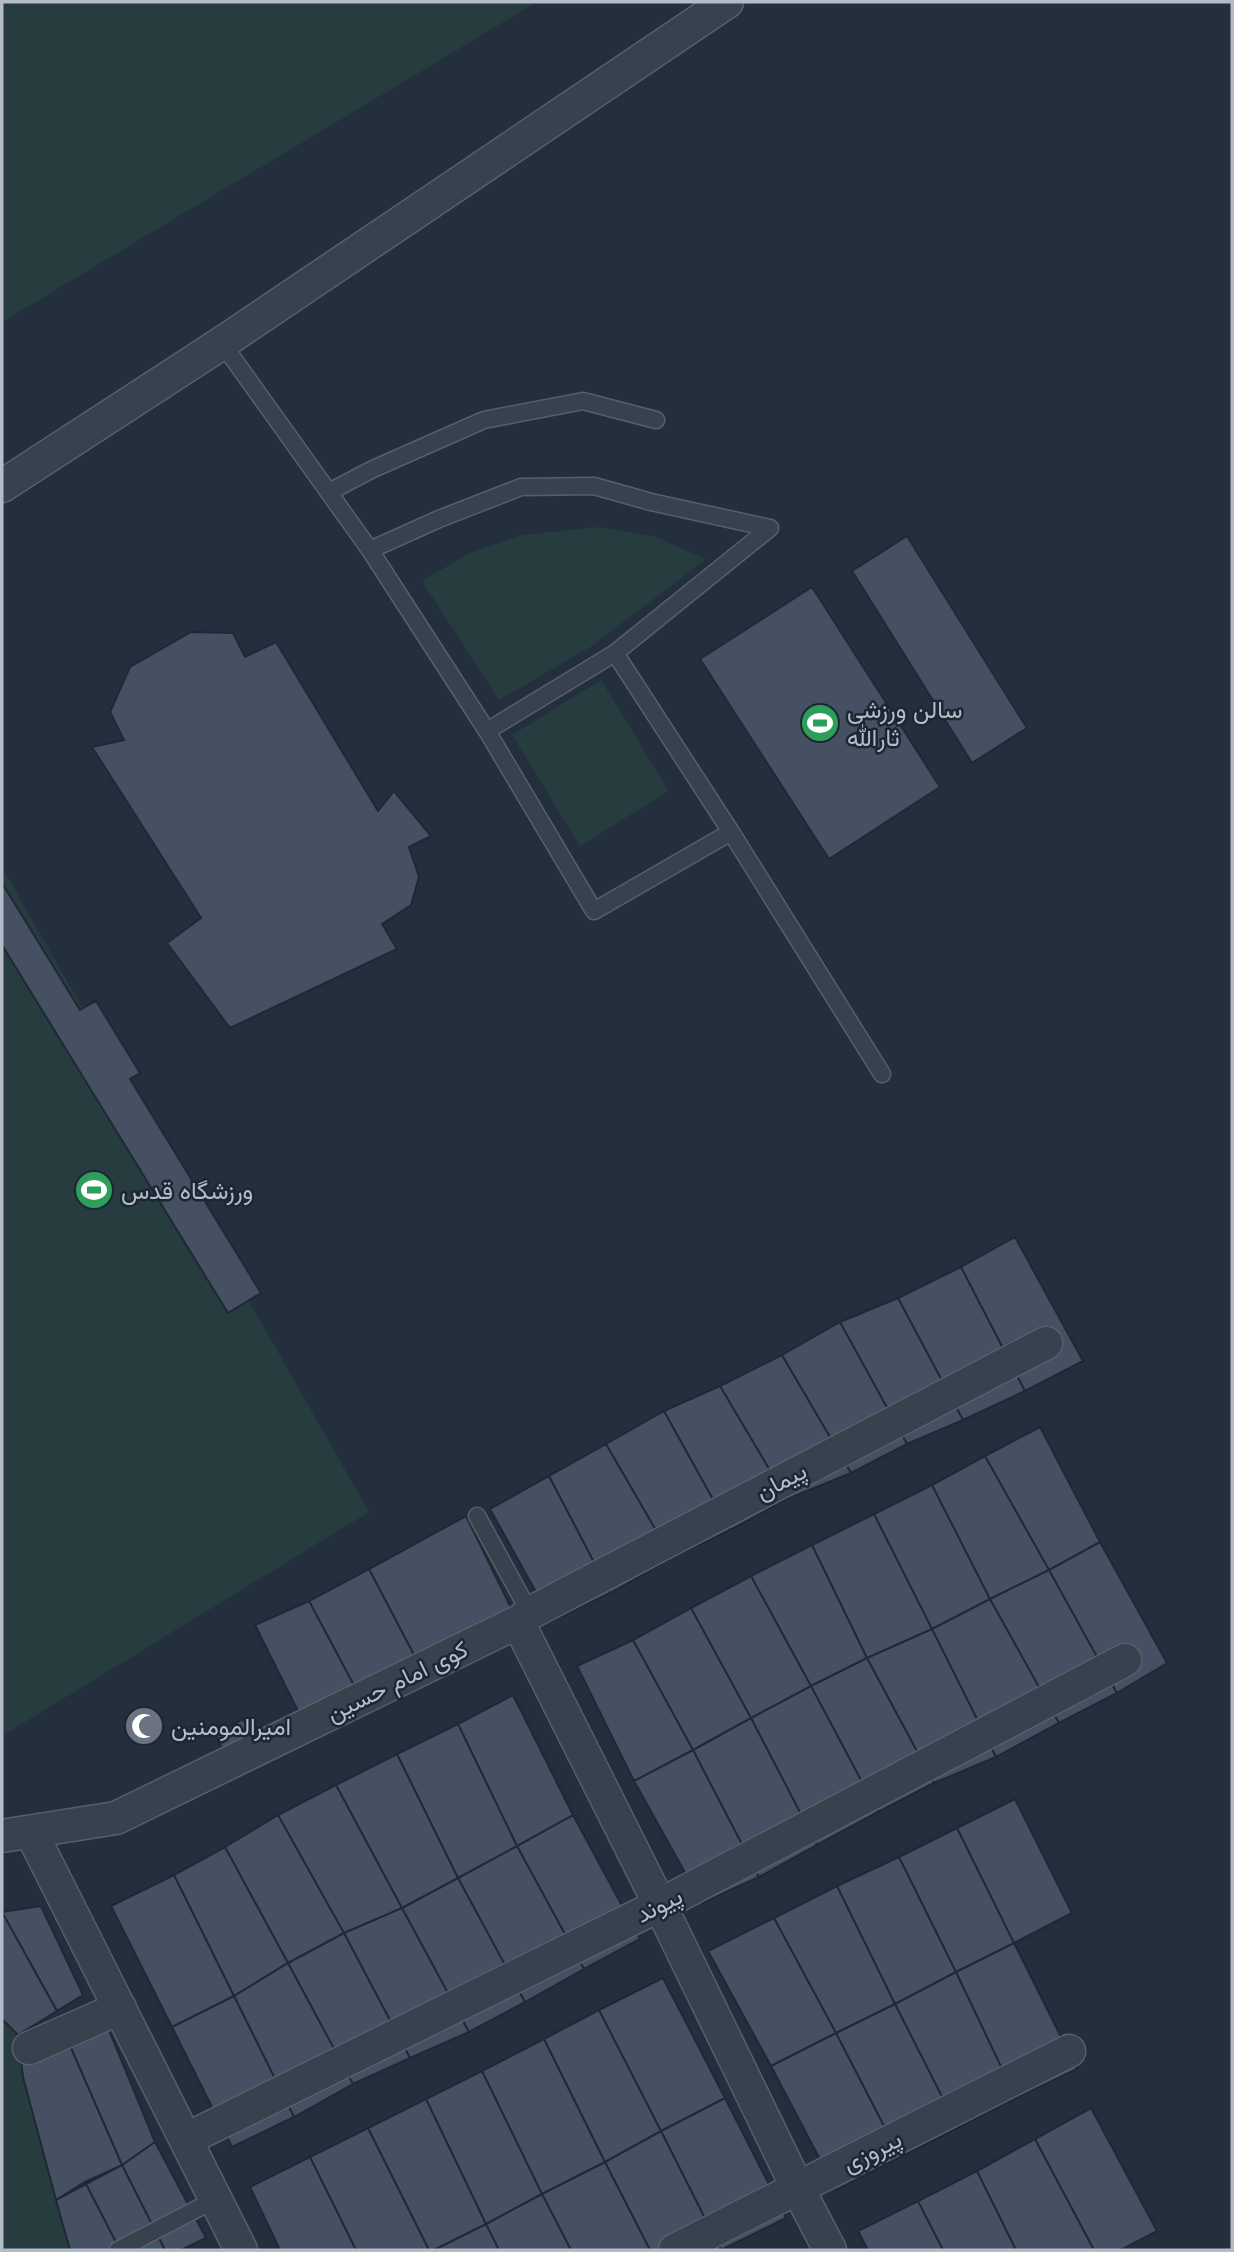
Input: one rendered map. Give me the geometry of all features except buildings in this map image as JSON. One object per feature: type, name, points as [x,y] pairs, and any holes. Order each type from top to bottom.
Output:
[{"type":"street","points":[[2,485],[222,343],[727,2]]},
{"type":"street","name":"پیمان","points":[[524,1618],[1046,1343]]},
{"type":"street","points":[[524,1618],[660,1905],[830,2250]]},
{"type":"street","name":"کوی امام حسین","points":[[17,1834],[116,1818],[524,1618]]},
{"type":"street","name":"پیوند","points":[[187,2139],[660,1905],[1125,1660]]},
{"type":"street","points":[[17,1834],[120,2008],[241,2250]]},
{"type":"street","points":[[29,2048],[120,2008]]},
{"type":"street","name":"پیروزی","points":[[675,2250],[1069,2051]]},
{"type":"lane","points":[[222,343],[370,550],[487,731],[594,911],[731,832]]},
{"type":"lane","points":[[329,492],[373,469],[484,420],[583,401],[656,419]]},
{"type":"lane","points":[[370,550],[521,487],[594,486],[651,502],[770,528],[615,653],[487,731]]},
{"type":"lane","points":[[615,653],[731,832],[881,1074]]},
{"type":"lane","points":[[477,1516],[524,1618]]},
{"type":"lane","points":[[118,2250],[216,2199]]},
{"type":"green space","points":[[2,2],[537,2],[2,322]]},
{"type":"green space","points":[[599,527],[656,537],[706,559],[592,646],[499,700],[422,581],[470,553],[522,535]]},
{"type":"green space","points":[[601,680],[669,791],[580,846],[512,735]]},
{"type":"green space","name":"ورزشگاه قدس","points":[[2,867],[369,1512],[2,1736]]},
{"type":"green space","points":[[2,2019],[18,2035],[23,2077],[70,2250],[2,2250]]},
{"type":"place","name":"سالن ورزشی ثارالله","points":[[820,723]]},
{"type":"place","name":"ورزشگاه قدس","points":[[94,1190]]},
{"type":"place","name":"امیرالمومنین","points":[[144,1726]]}]
